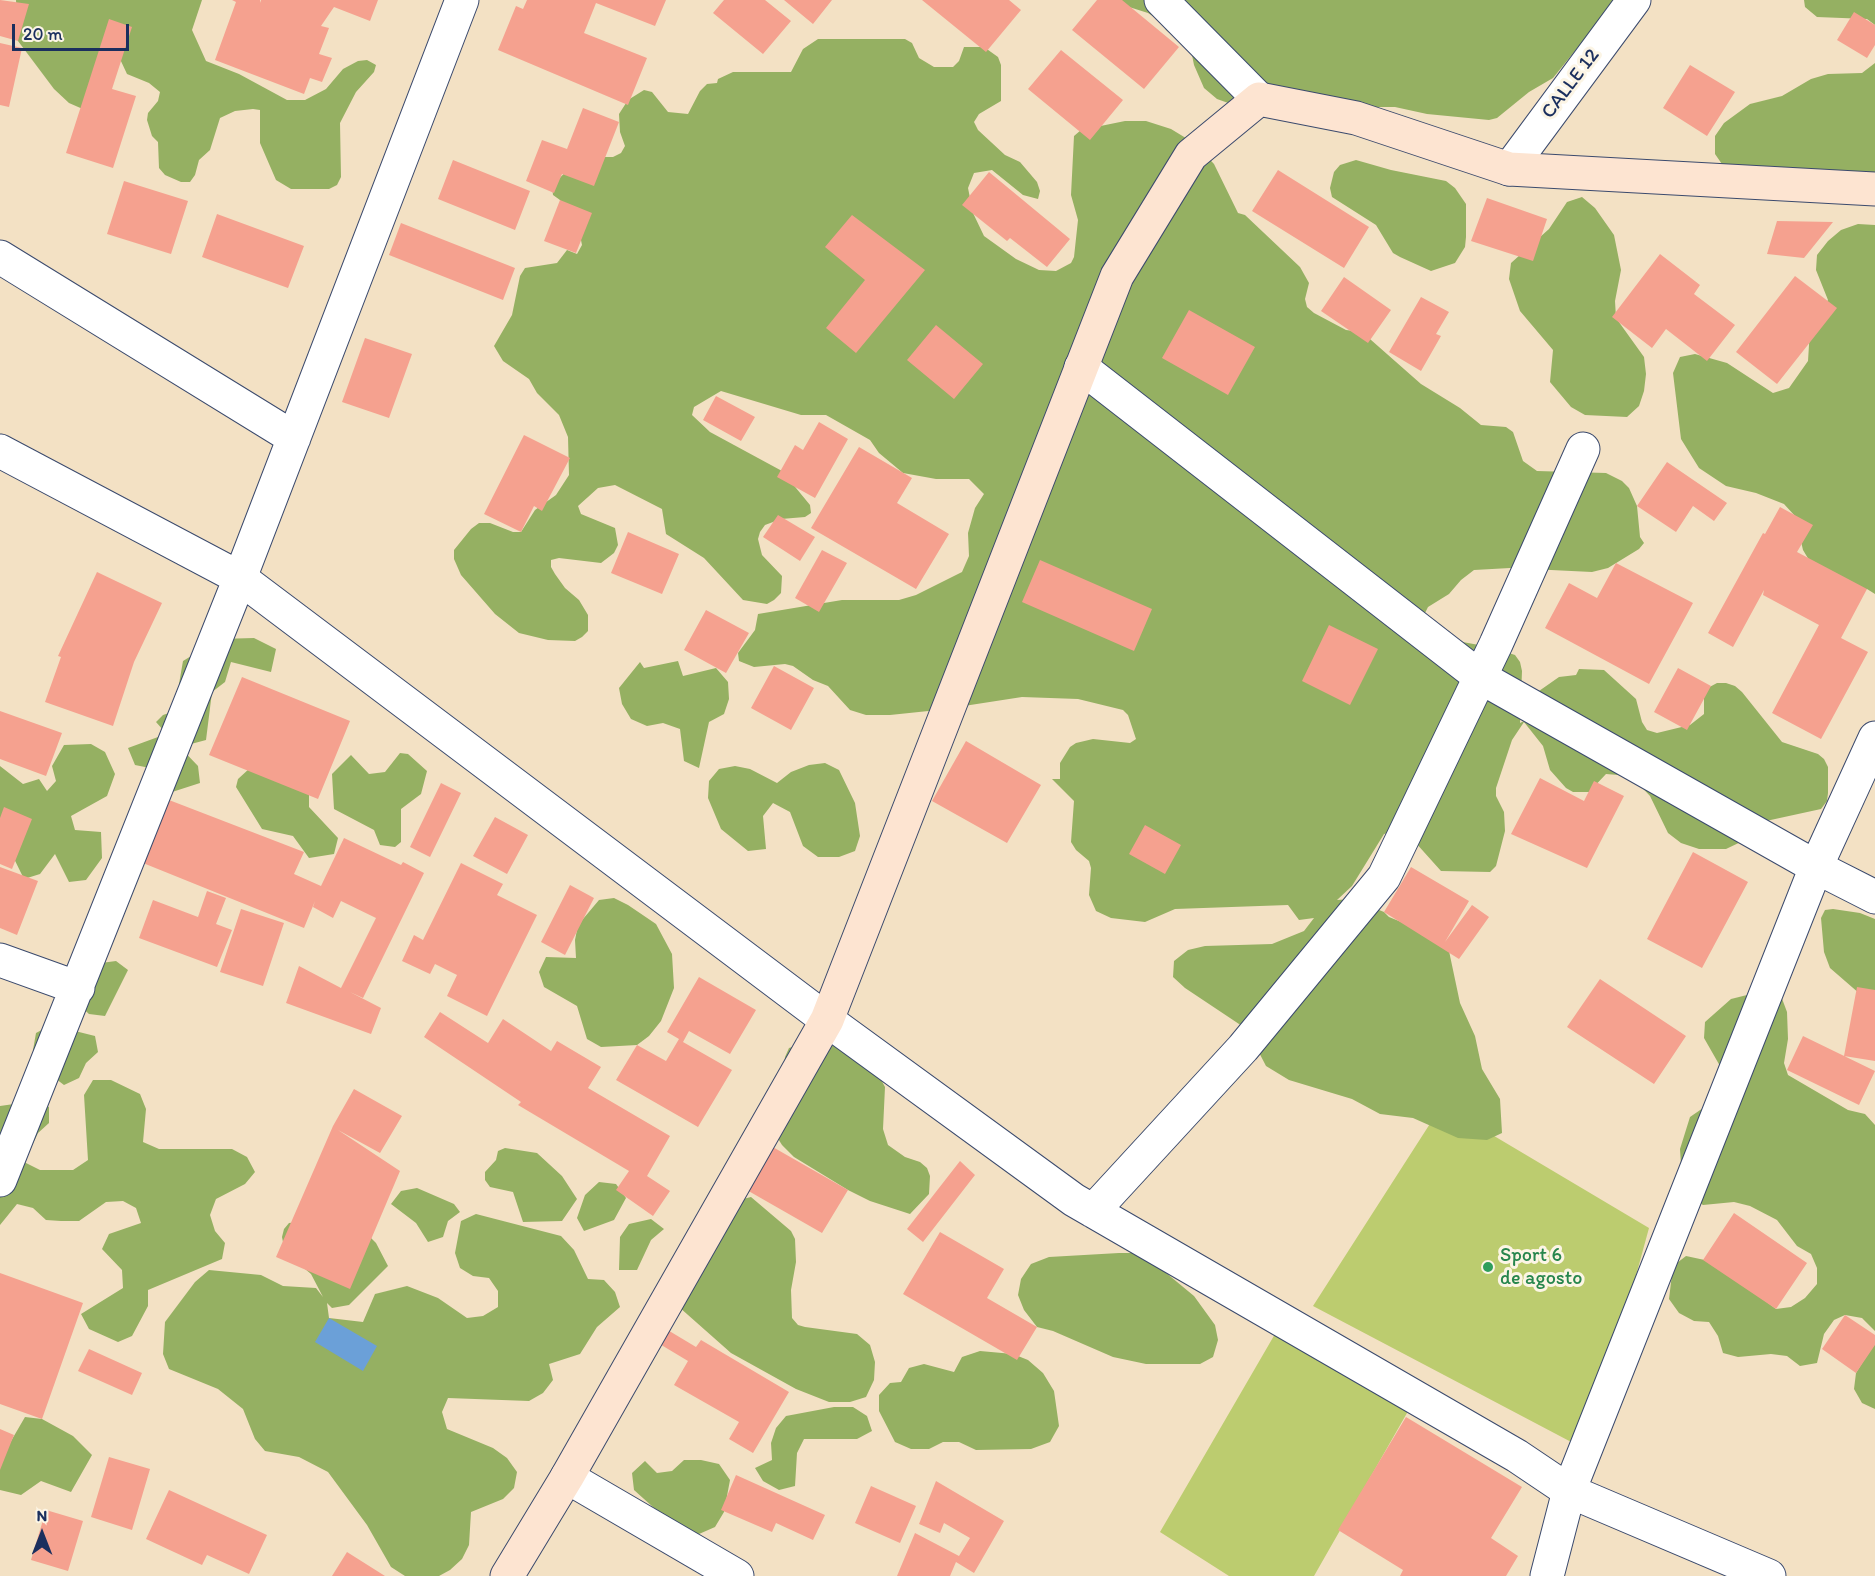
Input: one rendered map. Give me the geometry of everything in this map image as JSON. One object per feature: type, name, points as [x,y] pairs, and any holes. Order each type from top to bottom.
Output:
[{"type":"street","points":[[0,1180],[240,578],[462,0]]},
{"type":"street","points":[[1161,0],[1259,99],[1356,118],[1509,169],[1875,189]]},
{"type":"street","name":"CALLE 12","points":[[1509,169],[1634,0]]},
{"type":"street","points":[[507,1576],[567,1477],[827,1020],[1117,276],[1191,155],[1259,99]]},
{"type":"street","points":[[0,257],[294,438]]},
{"type":"street","points":[[1081,367],[1480,676],[1816,867],[1875,897]]},
{"type":"street","points":[[1093,1212],[1243,1048],[1384,877],[1480,676],[1583,449]]},
{"type":"street","points":[[0,451],[240,578],[827,1020],[1093,1212],[1517,1456],[1569,1491],[1769,1576]]},
{"type":"street","points":[[1547,1576],[1569,1491],[1816,867],[1875,738]]},
{"type":"street","points":[[0,960],[78,988]]},
{"type":"street","points":[[567,1477],[737,1576]]},
{"type":"green space","points":[[16,0],[202,0],[192,30],[206,61],[239,74],[287,100],[305,100],[326,89],[343,69],[358,61],[367,60],[376,65],[374,72],[356,92],[340,123],[341,177],[337,185],[329,189],[291,189],[276,180],[260,143],[260,110],[253,109],[235,111],[220,118],[210,150],[199,160],[195,175],[190,182],[181,182],[165,175],[159,168],[158,142],[152,136],[147,120],[148,113],[158,101],[160,92],[149,83],[127,74],[120,59],[85,110],[69,103],[54,89],[18,41]]},
{"type":"green space","points":[[1107,0],[1616,0],[1553,78],[1529,92],[1497,118],[1489,120],[1427,114],[1395,107],[1248,107],[1231,104],[1217,99],[1204,88],[1194,65],[1191,50],[1166,30],[1162,22],[1148,13]]},
{"type":"green space","points":[[1804,0],[1875,0],[1875,25],[1867,19],[1817,17],[1805,7]]},
{"type":"green space","points":[[818,39],[905,39],[912,43],[919,58],[934,67],[953,67],[959,61],[964,47],[984,47],[998,57],[1001,65],[1001,101],[979,114],[974,122],[978,130],[1005,155],[1020,162],[1037,182],[1040,191],[1038,199],[1023,195],[992,170],[974,173],[968,188],[973,213],[984,236],[1016,259],[1039,270],[1056,271],[1071,263],[1074,257],[1078,220],[1071,195],[1074,136],[1081,130],[1125,121],[1146,121],[1171,129],[1194,143],[1214,164],[1238,213],[1245,215],[1300,267],[1309,283],[1305,299],[1307,307],[1314,313],[1346,330],[1362,332],[1421,384],[1460,408],[1481,425],[1506,427],[1513,432],[1523,461],[1537,471],[1606,473],[1622,481],[1629,488],[1637,506],[1640,537],[1644,543],[1639,549],[1608,568],[1592,572],[1510,568],[1474,570],[1449,594],[1428,607],[1425,613],[1426,622],[1446,639],[1490,647],[1515,655],[1522,671],[1520,723],[1524,721],[1525,713],[1539,691],[1559,677],[1576,675],[1579,669],[1604,670],[1636,699],[1642,722],[1647,730],[1657,733],[1690,725],[1704,714],[1704,690],[1717,683],[1726,683],[1742,692],[1782,742],[1818,754],[1824,759],[1828,767],[1828,793],[1827,801],[1821,809],[1766,821],[1747,839],[1726,849],[1699,849],[1681,843],[1668,833],[1650,796],[1631,776],[1606,774],[1589,792],[1573,792],[1566,788],[1550,770],[1543,746],[1524,722],[1512,740],[1496,788],[1496,796],[1504,812],[1505,831],[1496,866],[1490,872],[1441,871],[1415,842],[1393,832],[1384,834],[1352,886],[1337,900],[1352,899],[1384,912],[1389,917],[1426,932],[1449,951],[1460,1003],[1475,1036],[1482,1069],[1500,1099],[1502,1133],[1487,1140],[1458,1138],[1413,1118],[1380,1114],[1352,1099],[1289,1080],[1266,1066],[1252,1039],[1242,1026],[1185,988],[1173,977],[1174,961],[1188,950],[1205,946],[1272,944],[1304,931],[1314,918],[1299,920],[1288,905],[1175,909],[1145,922],[1111,918],[1096,911],[1089,895],[1091,868],[1089,861],[1076,850],[1071,842],[1074,801],[1052,779],[1060,779],[1060,763],[1070,747],[1076,743],[1093,739],[1130,743],[1136,739],[1128,715],[1123,710],[1078,699],[1022,697],[938,710],[866,715],[850,710],[828,686],[813,680],[793,666],[785,664],[754,667],[739,661],[738,653],[755,630],[758,614],[842,600],[899,600],[916,595],[962,572],[969,556],[968,533],[975,508],[984,494],[969,479],[936,479],[903,473],[879,453],[870,440],[826,415],[801,415],[721,391],[694,407],[692,415],[710,432],[782,471],[810,505],[811,513],[805,517],[781,519],[765,525],[760,532],[758,539],[762,555],[782,576],[781,593],[774,600],[767,604],[743,600],[704,558],[666,534],[662,509],[615,485],[598,488],[578,506],[581,514],[615,528],[618,545],[614,553],[601,563],[559,558],[551,560],[551,567],[555,574],[565,588],[579,600],[588,615],[588,631],[582,637],[575,641],[548,640],[519,633],[495,614],[461,575],[454,559],[454,550],[471,529],[479,523],[490,523],[513,532],[521,532],[535,510],[556,495],[569,475],[568,437],[559,415],[537,393],[529,379],[503,361],[494,346],[512,315],[520,276],[525,268],[557,263],[567,250],[577,254],[582,245],[580,235],[560,200],[553,195],[552,186],[580,157],[613,157],[621,153],[625,146],[620,132],[619,114],[628,100],[644,90],[652,92],[668,112],[688,114],[700,91],[707,84],[717,83],[718,79],[733,72],[791,72],[803,49]]},
{"type":"green space","points":[[1875,63],[1875,176],[1724,167],[1715,154],[1715,136],[1724,123],[1750,104],[1782,96],[1811,79],[1828,74],[1862,73]]},
{"type":"green space","points":[[1356,160],[1446,181],[1455,188],[1466,204],[1466,237],[1465,247],[1455,263],[1431,271],[1400,257],[1393,253],[1376,225],[1332,197],[1330,188],[1334,172],[1340,165]]},
{"type":"green space","points":[[1582,197],[1595,208],[1614,235],[1621,270],[1615,301],[1616,318],[1644,357],[1646,374],[1644,391],[1639,406],[1627,417],[1585,415],[1571,407],[1550,382],[1553,350],[1520,311],[1509,279],[1511,263],[1549,229],[1567,202]]},
{"type":"green space","points":[[1858,224],[1875,225],[1875,594],[1867,589],[1854,589],[1812,565],[1803,550],[1795,516],[1784,504],[1756,493],[1726,486],[1699,468],[1681,439],[1673,373],[1680,357],[1695,354],[1727,363],[1773,393],[1789,388],[1808,361],[1810,329],[1828,300],[1816,270],[1817,255],[1841,230]]},
{"type":"green space","points":[[254,638],[276,649],[271,672],[231,662],[225,682],[212,692],[206,740],[191,744],[175,742],[198,766],[200,783],[169,793],[160,770],[135,765],[128,748],[158,737],[172,740],[156,722],[163,715],[199,703],[195,688],[179,684],[183,661],[219,639]]},
{"type":"green space","points":[[678,661],[683,676],[716,668],[728,682],[729,699],[724,714],[709,722],[699,768],[684,761],[680,729],[663,723],[647,726],[631,719],[622,704],[619,688],[640,662],[644,668]]},
{"type":"green space","points":[[91,744],[105,752],[115,774],[107,796],[71,816],[75,830],[101,832],[102,858],[86,880],[69,882],[55,854],[40,874],[24,879],[0,830],[0,766],[23,784],[39,779],[47,791],[56,781],[52,766],[64,745]]},
{"type":"green space","points":[[400,753],[408,754],[427,771],[421,794],[401,809],[401,842],[395,847],[380,845],[374,830],[334,809],[332,774],[351,755],[369,774],[385,772]]},
{"type":"green space","points":[[825,763],[839,770],[855,803],[860,836],[855,851],[839,857],[818,857],[803,846],[790,812],[773,803],[763,816],[766,849],[748,851],[721,829],[708,798],[709,781],[719,769],[735,766],[750,769],[777,783],[791,772],[809,765]]},
{"type":"green space","points":[[250,768],[309,781],[309,807],[338,838],[334,854],[309,858],[293,836],[262,829],[236,787],[238,779]]},
{"type":"green space","points":[[614,898],[656,924],[672,954],[674,988],[661,1021],[649,1036],[637,1045],[601,1047],[587,1039],[577,1006],[544,987],[539,972],[546,957],[576,958],[575,940],[578,925],[599,900]]},
{"type":"green space","points":[[1825,910],[1860,913],[1875,919],[1875,1007],[1830,968],[1824,952],[1821,918]]},
{"type":"green space","points":[[116,961],[128,970],[105,1016],[89,1014],[77,1003],[86,965]]},
{"type":"green space","points":[[1747,995],[1781,996],[1787,1012],[1788,1039],[1784,1063],[1788,1075],[1848,1110],[1865,1114],[1875,1125],[1875,1331],[1862,1318],[1845,1315],[1834,1320],[1824,1334],[1817,1363],[1800,1366],[1787,1356],[1771,1354],[1738,1357],[1723,1353],[1718,1336],[1709,1322],[1694,1321],[1679,1313],[1669,1299],[1673,1266],[1686,1256],[1714,1262],[1776,1309],[1791,1307],[1805,1298],[1817,1284],[1817,1268],[1811,1254],[1797,1246],[1777,1220],[1750,1206],[1734,1202],[1703,1205],[1689,1195],[1682,1181],[1680,1149],[1690,1117],[1719,1097],[1720,1066],[1704,1038],[1705,1022],[1731,999]]},
{"type":"green space","points":[[51,1025],[95,1036],[98,1052],[86,1063],[79,1078],[64,1085],[39,1066],[33,1050],[36,1033]]},
{"type":"green space","points":[[798,1045],[842,1046],[877,1072],[885,1087],[883,1129],[888,1145],[905,1157],[920,1162],[927,1168],[930,1176],[929,1194],[910,1214],[870,1201],[848,1190],[794,1157],[782,1145],[777,1137],[785,1057],[789,1048]]},
{"type":"green space","points":[[93,1080],[111,1080],[140,1094],[146,1109],[143,1142],[159,1149],[232,1149],[247,1157],[255,1172],[245,1184],[216,1199],[210,1215],[215,1231],[225,1243],[222,1259],[148,1290],[148,1306],[132,1336],[118,1342],[89,1329],[81,1314],[123,1288],[122,1270],[102,1249],[109,1234],[141,1223],[136,1208],[123,1201],[106,1202],[79,1221],[61,1221],[46,1220],[33,1208],[17,1204],[0,1225],[0,1106],[35,1101],[49,1107],[49,1123],[38,1133],[24,1162],[40,1170],[73,1170],[88,1160],[84,1095]]},
{"type":"green space","name":"Sport 6 de agosto","points":[[1442,1105],[1649,1228],[1597,1418],[1575,1444],[1313,1306]]},
{"type":"green space","points":[[505,1148],[537,1153],[562,1176],[577,1199],[562,1221],[523,1222],[513,1192],[490,1187],[485,1180],[485,1172],[496,1160],[498,1151]]},
{"type":"green space","points":[[599,1182],[616,1184],[626,1198],[614,1220],[584,1231],[577,1218],[585,1195]]},
{"type":"green space","points":[[417,1188],[454,1204],[460,1212],[448,1221],[443,1237],[428,1242],[416,1223],[391,1204],[401,1191]]},
{"type":"green space","points":[[751,1197],[791,1231],[795,1239],[796,1262],[791,1290],[792,1318],[798,1325],[805,1327],[857,1334],[870,1345],[875,1362],[874,1380],[866,1397],[850,1402],[829,1402],[796,1389],[731,1353],[679,1307],[739,1200]]},
{"type":"green space","points":[[476,1214],[561,1236],[574,1250],[588,1279],[604,1280],[615,1292],[620,1307],[597,1327],[580,1354],[549,1364],[553,1380],[543,1393],[529,1401],[448,1398],[442,1412],[447,1429],[493,1448],[507,1458],[517,1472],[514,1488],[503,1499],[471,1512],[469,1545],[462,1559],[450,1570],[439,1576],[405,1576],[391,1567],[367,1525],[328,1472],[299,1457],[265,1451],[255,1439],[243,1409],[218,1389],[169,1369],[163,1354],[165,1322],[195,1282],[209,1270],[261,1275],[283,1286],[316,1288],[323,1297],[311,1274],[285,1252],[282,1237],[284,1229],[289,1223],[307,1221],[357,1224],[376,1243],[388,1266],[349,1305],[332,1308],[327,1303],[329,1318],[363,1322],[375,1294],[407,1286],[438,1298],[467,1318],[483,1316],[498,1307],[498,1291],[489,1278],[473,1276],[460,1268],[455,1253],[461,1221]]},
{"type":"green space","points":[[651,1219],[664,1229],[651,1240],[637,1270],[619,1270],[620,1237],[629,1224]]},
{"type":"green space","points":[[1142,1253],[1194,1296],[1215,1325],[1218,1340],[1213,1357],[1200,1364],[1146,1364],[1113,1357],[1053,1331],[1037,1327],[1024,1310],[1018,1295],[1021,1279],[1031,1264],[1049,1257]]},
{"type":"green space","points":[[1275,1334],[1411,1406],[1314,1576],[1229,1576],[1160,1532]]},
{"type":"green space","points":[[1875,1342],[1875,1409],[1862,1403],[1854,1389],[1856,1373]]},
{"type":"green space","points":[[980,1351],[1013,1354],[1028,1360],[1043,1373],[1054,1391],[1059,1426],[1050,1442],[1031,1449],[976,1450],[959,1442],[943,1442],[929,1449],[911,1449],[895,1442],[879,1411],[879,1395],[890,1383],[901,1382],[909,1368],[924,1364],[954,1372],[962,1357]]},
{"type":"green space","points":[[834,1407],[853,1407],[867,1416],[872,1431],[857,1439],[804,1439],[797,1453],[795,1486],[779,1490],[763,1481],[755,1468],[772,1460],[771,1443],[776,1428],[786,1416]]},
{"type":"green space","points":[[25,1417],[42,1419],[73,1436],[92,1455],[71,1492],[41,1481],[21,1495],[0,1490],[0,1460]]},
{"type":"green space","points":[[684,1460],[701,1460],[719,1464],[730,1480],[724,1512],[715,1527],[699,1534],[683,1534],[634,1490],[632,1473],[645,1461],[657,1473],[672,1471]]},
{"type":"water","points":[[329,1318],[377,1346],[363,1371],[315,1342]]},
{"type":"building","points":[[0,0],[29,4],[18,41],[0,36]]},
{"type":"building","points":[[232,0],[260,0],[260,3],[261,0],[378,0],[370,21],[334,7],[321,26],[329,28],[319,54],[332,58],[322,82],[310,78],[304,94],[215,60],[236,2]]},
{"type":"building","points":[[527,0],[666,0],[655,26],[596,3],[584,33],[647,58],[628,105],[498,50],[516,6],[523,9]]},
{"type":"building","points":[[724,0],[765,0],[791,21],[763,54],[713,13]]},
{"type":"building","points":[[784,0],[832,0],[813,24]]},
{"type":"building","points":[[922,0],[1009,0],[1021,10],[986,52]]},
{"type":"building","points":[[1097,0],[1122,0],[1179,47],[1144,89],[1072,30]]},
{"type":"building","points":[[1854,12],[1875,25],[1875,45],[1867,58],[1837,40]]},
{"type":"building","points":[[109,19],[132,27],[112,89],[136,96],[113,168],[66,153]]},
{"type":"building","points":[[0,43],[22,48],[9,107],[0,105]]},
{"type":"building","points":[[1061,50],[1123,100],[1090,140],[1028,89]]},
{"type":"building","points":[[1690,65],[1735,92],[1707,136],[1663,108]]},
{"type":"building","points":[[583,108],[619,122],[594,186],[562,174],[554,193],[526,181],[542,140],[567,149]]},
{"type":"building","points":[[453,160],[530,191],[515,230],[438,199]]},
{"type":"building","points":[[1278,170],[1369,227],[1344,268],[1252,211]]},
{"type":"building","points":[[989,172],[1070,239],[1047,267],[1010,238],[1007,241],[962,205]]},
{"type":"building","points":[[124,181],[188,201],[171,254],[107,234]]},
{"type":"building","points":[[1487,198],[1547,219],[1533,261],[1471,241]]},
{"type":"building","points":[[560,200],[592,213],[576,253],[544,241]]},
{"type":"building","points":[[217,214],[304,246],[288,288],[202,257]]},
{"type":"building","points":[[852,215],[925,270],[856,353],[826,328],[865,280],[825,247]]},
{"type":"building","points":[[1777,221],[1833,222],[1804,258],[1767,254]]},
{"type":"building","points":[[401,223],[515,268],[503,300],[389,255]]},
{"type":"building","points":[[1660,254],[1700,285],[1694,294],[1735,325],[1707,361],[1666,329],[1652,348],[1612,317]]},
{"type":"building","points":[[1795,276],[1837,308],[1777,384],[1736,352]]},
{"type":"building","points":[[1344,277],[1391,310],[1368,343],[1321,311]]},
{"type":"building","points":[[1421,297],[1449,312],[1436,334],[1441,336],[1421,371],[1389,352]]},
{"type":"building","points":[[1189,310],[1255,347],[1228,395],[1162,358]]},
{"type":"building","points":[[936,325],[983,364],[954,399],[907,360]]},
{"type":"building","points":[[365,338],[412,354],[389,418],[342,402]]},
{"type":"building","points":[[716,396],[755,417],[741,441],[703,420]]},
{"type":"building","points":[[819,422],[848,439],[815,498],[777,477],[795,445],[803,450]]},
{"type":"building","points":[[524,435],[570,458],[542,511],[534,506],[521,532],[484,514]]},
{"type":"building","points":[[859,447],[912,478],[897,503],[949,534],[916,589],[811,528]]},
{"type":"building","points":[[1667,462],[1727,503],[1714,521],[1693,506],[1676,532],[1637,506]]},
{"type":"building","points":[[1780,507],[1813,525],[1797,552],[1867,589],[1841,638],[1868,652],[1821,739],[1772,713],[1819,625],[1763,595],[1764,590],[1733,647],[1708,633],[1763,533],[1765,534]]},
{"type":"building","points":[[778,515],[815,537],[800,561],[763,537]]},
{"type":"building","points":[[628,532],[679,554],[662,594],[611,573]]},
{"type":"building","points":[[822,550],[847,563],[819,612],[795,598]]},
{"type":"building","points":[[1040,560],[1152,609],[1134,651],[1022,602]]},
{"type":"building","points":[[1616,563],[1693,603],[1649,684],[1545,628],[1569,583],[1597,598]]},
{"type":"building","points":[[97,572],[162,603],[134,662],[113,726],[45,702],[61,657],[58,656]]},
{"type":"building","points":[[706,610],[749,633],[726,673],[684,650]]},
{"type":"building","points":[[1329,625],[1378,649],[1350,705],[1302,681]]},
{"type":"building","points":[[774,666],[814,688],[791,730],[751,708]]},
{"type":"building","points":[[1678,668],[1711,686],[1687,730],[1654,712]]},
{"type":"building","points":[[242,677],[350,721],[318,799],[209,755]]},
{"type":"building","points":[[0,711],[62,733],[46,776],[0,759]]},
{"type":"building","points":[[966,741],[1041,785],[1007,843],[932,801]]},
{"type":"building","points":[[1540,778],[1584,801],[1594,781],[1624,796],[1587,868],[1511,834]]},
{"type":"building","points":[[441,783],[461,793],[430,857],[410,847]]},
{"type":"building","points":[[169,800],[304,852],[294,874],[321,886],[344,838],[401,865],[403,862],[424,873],[363,998],[350,992],[381,1008],[371,1034],[286,1003],[299,966],[341,988],[376,918],[341,901],[333,918],[313,907],[315,901],[304,928],[143,863]]},
{"type":"building","points":[[4,807],[32,819],[12,869],[0,864],[0,818]]},
{"type":"building","points":[[495,817],[528,835],[507,874],[473,856]]},
{"type":"building","points":[[1145,825],[1181,845],[1165,874],[1129,854]]},
{"type":"building","points":[[1693,852],[1748,882],[1702,968],[1647,939]]},
{"type":"building","points":[[461,863],[503,884],[497,895],[537,915],[487,1016],[447,996],[457,975],[435,964],[430,974],[402,961],[414,935],[423,940]]},
{"type":"building","points":[[0,867],[38,881],[17,935],[0,928]]},
{"type":"building","points":[[1411,867],[1469,901],[1445,942],[1472,905],[1489,917],[1459,959],[1384,912]]},
{"type":"building","points":[[570,885],[594,898],[565,955],[541,942]]},
{"type":"building","points":[[207,891],[226,898],[216,924],[232,930],[217,967],[139,938],[153,900],[198,917]]},
{"type":"building","points":[[241,909],[284,923],[263,986],[220,972]]},
{"type":"building","points":[[699,977],[756,1010],[730,1054],[689,1031],[683,1042],[732,1070],[698,1127],[616,1080],[637,1045],[666,1061],[679,1039],[667,1032]]},
{"type":"building","points":[[1600,979],[1686,1036],[1654,1084],[1567,1027]]},
{"type":"building","points":[[1857,987],[1875,990],[1875,1061],[1844,1056]]},
{"type":"building","points":[[440,1012],[488,1043],[503,1019],[551,1051],[557,1041],[601,1067],[588,1088],[670,1136],[647,1176],[670,1191],[653,1216],[616,1190],[629,1171],[518,1105],[521,1102],[424,1037]]},
{"type":"building","points":[[1803,1036],[1875,1071],[1859,1105],[1787,1070]]},
{"type":"building","points":[[354,1089],[402,1116],[380,1153],[338,1130],[400,1171],[350,1289],[276,1257],[333,1126]]},
{"type":"building","points":[[771,1146],[848,1190],[822,1233],[745,1189]]},
{"type":"building","points":[[960,1161],[975,1175],[923,1242],[907,1229]]},
{"type":"building","points":[[1734,1213],[1807,1263],[1776,1309],[1703,1260]]},
{"type":"building","points":[[940,1232],[1004,1269],[987,1298],[1037,1327],[1017,1360],[903,1294]]},
{"type":"building","points":[[0,1273],[83,1303],[42,1419],[0,1404]]},
{"type":"building","points":[[1845,1315],[1875,1335],[1875,1345],[1856,1373],[1822,1349]]},
{"type":"building","points":[[666,1329],[696,1347],[701,1340],[789,1392],[753,1453],[729,1439],[739,1422],[674,1385],[688,1361],[658,1343]]},
{"type":"building","points":[[89,1349],[142,1373],[132,1395],[78,1371]]},
{"type":"building","points":[[1406,1417],[1522,1487],[1491,1538],[1518,1556],[1506,1576],[1400,1576],[1403,1570],[1338,1530]]},
{"type":"building","points":[[0,1429],[14,1435],[0,1470]]},
{"type":"building","points":[[109,1457],[150,1469],[132,1530],[91,1517]]},
{"type":"building","points":[[736,1475],[825,1515],[813,1540],[776,1523],[772,1532],[721,1510]]},
{"type":"building","points":[[936,1481],[1004,1521],[974,1573],[956,1562],[950,1576],[897,1576],[915,1533],[959,1556],[970,1538],[944,1523],[940,1533],[919,1524]]},
{"type":"building","points":[[871,1486],[916,1506],[900,1543],[855,1523]]},
{"type":"building","points":[[169,1490],[267,1535],[249,1574],[207,1555],[202,1565],[146,1539]]},
{"type":"building","points":[[46,1510],[83,1521],[68,1571],[31,1560]]},
{"type":"building","points":[[347,1552],[385,1576],[332,1576]]},
{"type":"place","name":"Sport 6 de agosto","points":[[1488,1267]]}]
